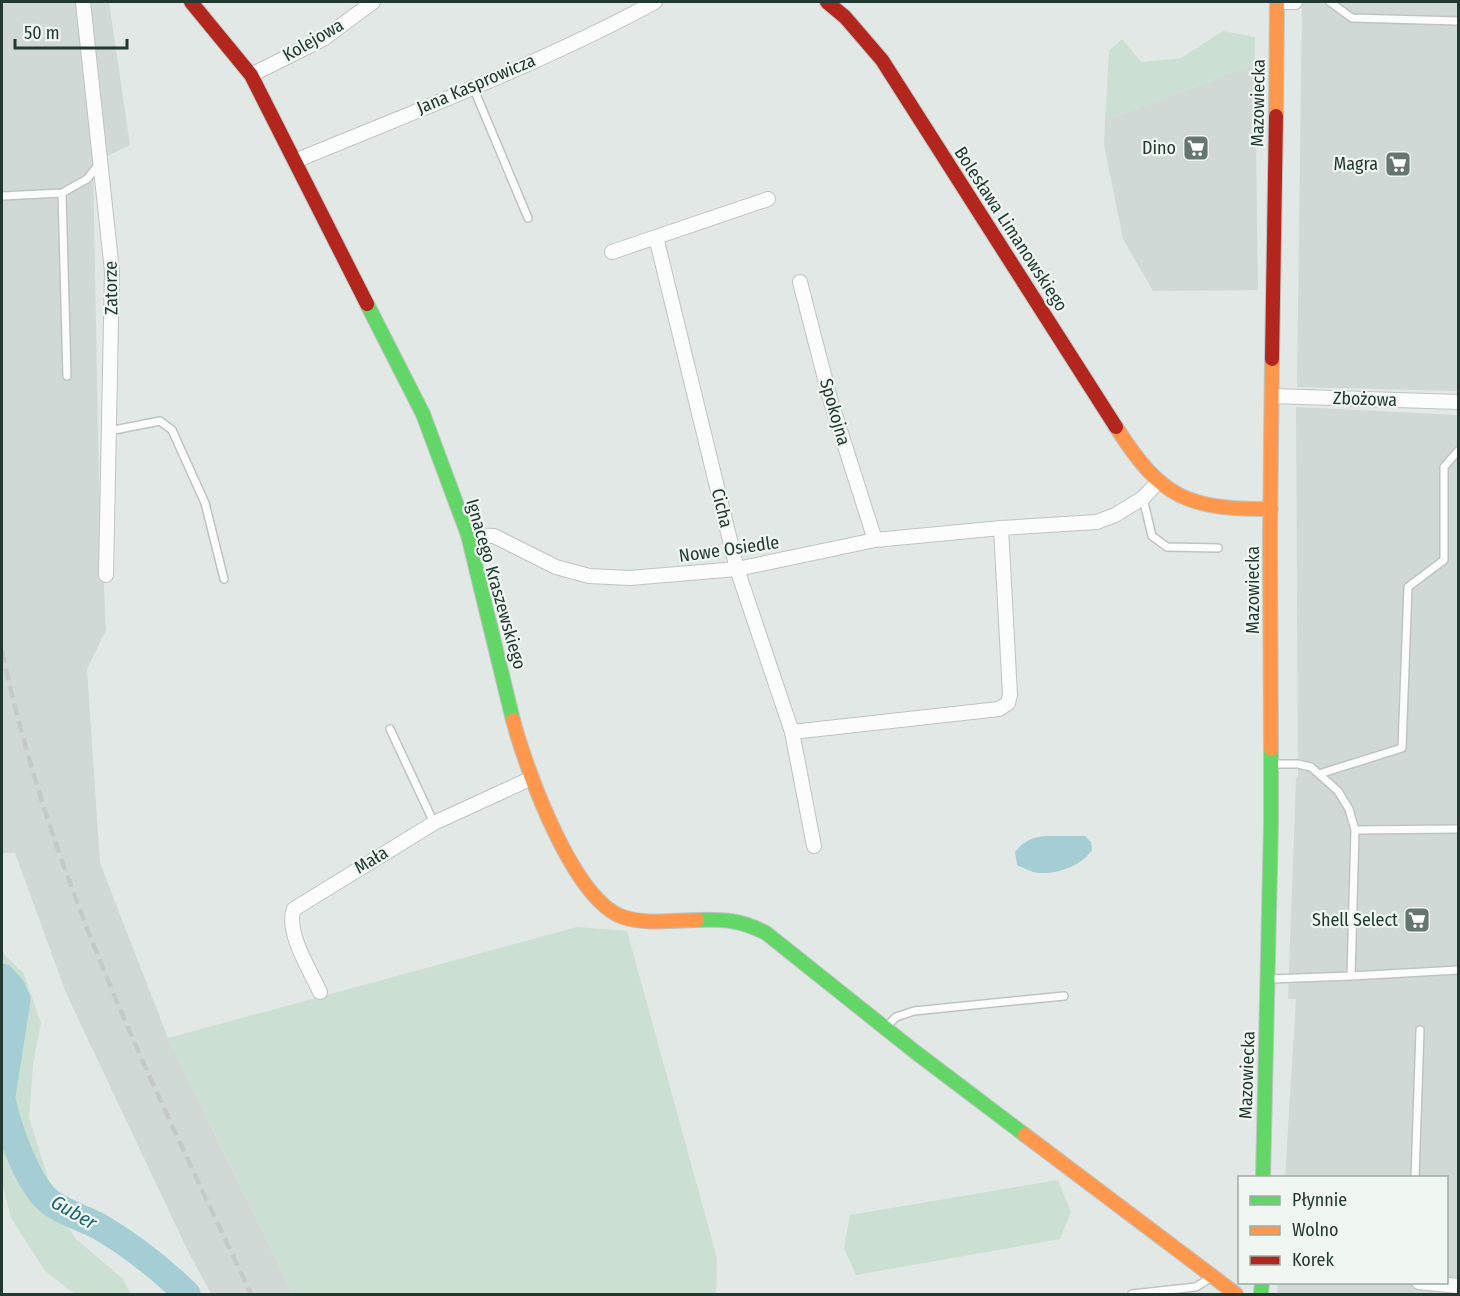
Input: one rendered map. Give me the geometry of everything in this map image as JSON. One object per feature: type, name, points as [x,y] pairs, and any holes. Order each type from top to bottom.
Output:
[{"type":"street","name":"Zatorze","points":[[83,2],[112,271],[106,575]]},
{"type":"street","name":"Ignacego Kraszewskiego","points":[[191,2],[251,75],[423,414],[468,535],[516,726],[532,778],[557,836],[585,886],[601,904],[615,915],[640,920],[729,919],[753,926],[783,945],[886,1028],[1236,1294]]},
{"type":"street","name":"Kolejowa","points":[[251,75],[323,39],[373,2]]},
{"type":"street","name":"Jana Kasprowicza","points":[[295,161],[473,87],[613,24],[655,2]]},
{"type":"street","name":"Bolesława Limanowskiego","points":[[827,2],[845,17],[882,60],[1125,441],[1142,465],[1158,482]]},
{"type":"street","points":[[1277,2],[1295,2]]},
{"type":"street","name":"Mazowiecka","points":[[1263,1176],[1271,765],[1271,508],[1277,2]]},
{"type":"street","points":[[612,252],[768,199]]},
{"type":"street","name":"Cicha","points":[[656,237],[737,570],[792,732],[814,846]]},
{"type":"street","name":"Spokojna","points":[[800,282],[831,402],[875,540]]},
{"type":"street","name":"Zbożowa","points":[[1272,396],[1458,402]]},
{"type":"street","name":"Nowe Osiedle","points":[[468,535],[494,536],[556,567],[589,576],[630,578],[737,570],[875,540],[1097,522],[1115,515],[1143,498],[1158,482]]},
{"type":"street","points":[[1158,482],[1179,495],[1203,504],[1230,509],[1271,508]]},
{"type":"street","points":[[792,732],[999,709],[1008,703],[1010,695],[1001,528]]},
{"type":"street","name":"Mała","points":[[320,992],[292,930],[291,916],[294,909],[434,823],[532,778]]},
{"type":"street","points":[[1438,1284],[1458,1286]]},
{"type":"lane","points":[[1330,2],[1352,18],[1458,21]]},
{"type":"lane","points":[[473,87],[528,218]]},
{"type":"lane","points":[[2,196],[62,193],[87,179],[101,162]]},
{"type":"lane","points":[[62,193],[67,376]]},
{"type":"lane","points":[[109,431],[160,421],[172,430],[205,503],[224,579]]},
{"type":"lane","points":[[1319,774],[1402,748],[1408,586],[1444,560],[1444,468],[1458,451]]},
{"type":"lane","points":[[1143,498],[1152,536],[1167,547],[1218,548]]},
{"type":"lane","points":[[390,729],[434,823]]},
{"type":"lane","points":[[1271,765],[1298,764],[1311,767],[1338,791],[1349,810],[1354,830],[1351,976]]},
{"type":"lane","points":[[1354,830],[1458,829]]},
{"type":"lane","points":[[1268,979],[1458,970]]},
{"type":"lane","points":[[886,1028],[896,1017],[914,1011],[1064,996]]},
{"type":"lane","points":[[1415,1176],[1420,1030]]},
{"type":"lane","points":[[1132,1294],[1196,1287],[1212,1276]]},
{"type":"shaded area","points":[[2,2],[109,2],[130,145],[93,163],[99,486],[106,630],[87,669],[100,863],[168,1038],[293,1294],[211,1294],[186,1247],[66,993],[15,853],[2,853]]},
{"type":"shaded area","points":[[1302,2],[1458,2],[1458,391],[1297,387]]},
{"type":"shaded area","points":[[1255,64],[1258,290],[1153,291],[1123,239],[1104,145],[1105,120]]},
{"type":"shaded area","points":[[1296,407],[1458,415],[1458,1294],[1277,1294],[1278,1284],[1448,1284],[1448,1176],[1285,1176],[1296,999],[1288,999],[1296,778],[1298,777]]},
{"type":"green space","points":[[1223,31],[1255,37],[1255,64],[1105,120],[1109,51],[1122,39],[1141,62],[1181,58]]},
{"type":"green space","points":[[577,927],[627,931],[717,1258],[716,1294],[293,1294],[168,1038]]},
{"type":"green space","points":[[2,952],[24,974],[41,1023],[33,1064],[29,1118],[59,1213],[76,1239],[122,1278],[131,1294],[75,1294],[45,1271],[11,1218],[2,1183]]},
{"type":"green space","points":[[1058,1180],[1071,1212],[1060,1239],[856,1275],[844,1248],[850,1215]]},
{"type":"water","points":[[1046,836],[1085,836],[1091,842],[1092,850],[1076,864],[1055,872],[1037,873],[1017,865],[1015,852],[1018,848],[1029,840]]},
{"type":"waterway","name":"Guber","points":[[2,977],[12,988],[17,1000],[2,1096]]},
{"type":"waterway","name":"Guber","points":[[2,1099],[26,1169],[42,1194],[56,1206],[100,1227],[123,1242],[187,1294]]},
{"type":"railway","points":[[2,651],[23,736],[76,900],[108,980],[177,1137],[251,1294]]},
{"type":"traffic: fast","points":[[367,304],[423,414],[468,535],[513,720]]},
{"type":"traffic: fast","points":[[1263,1176],[1271,749]]},
{"type":"traffic: fast","points":[[697,920],[732,921],[766,933],[914,1051],[1025,1135]]},
{"type":"traffic: fast","points":[[1261,1294],[1262,1284]]},
{"type":"traffic: slow","points":[[1276,116],[1277,2]]},
{"type":"traffic: slow","points":[[1271,749],[1272,359]]},
{"type":"traffic: slow","points":[[1116,427],[1148,470],[1163,485],[1179,495],[1197,502],[1218,506],[1271,509]]},
{"type":"traffic: slow","points":[[513,720],[540,799],[554,830],[587,886],[604,906],[623,917],[632,919],[697,920]]},
{"type":"traffic: slow","points":[[1025,1135],[1236,1294]]},
{"type":"traffic: jam","points":[[191,2],[251,75],[367,304]]},
{"type":"traffic: jam","points":[[827,2],[845,17],[882,60],[1116,427]]},
{"type":"traffic: jam","points":[[1272,359],[1276,116]]},
{"type":"place","name":"Dino","points":[[1196,148]]},
{"type":"place","name":"Magra","points":[[1398,164]]},
{"type":"place","name":"Shell Select","points":[[1417,920]]}]
